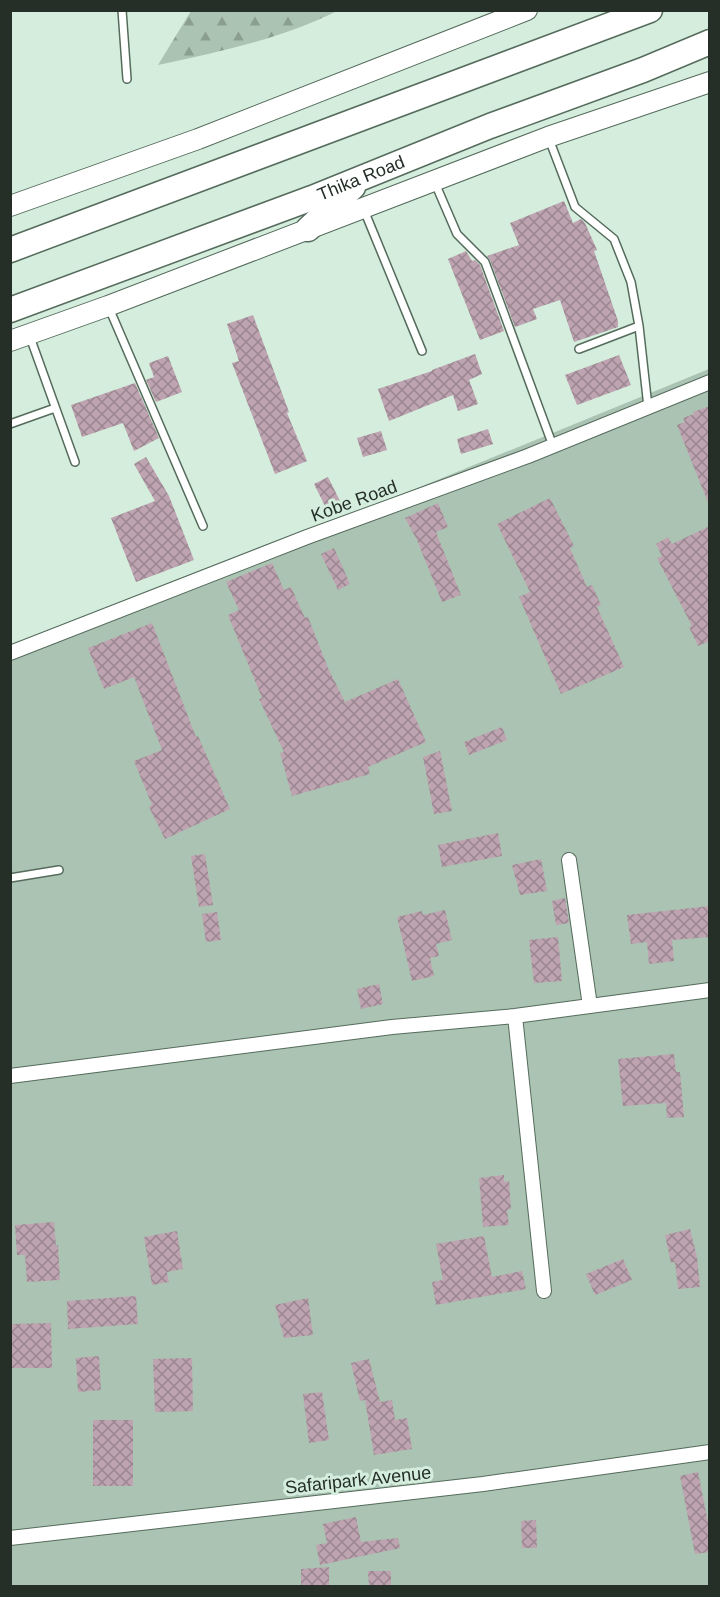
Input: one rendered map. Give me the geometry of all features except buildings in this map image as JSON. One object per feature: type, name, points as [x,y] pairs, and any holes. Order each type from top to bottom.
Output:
[{"type":"highway","points":[[10,249],[650,10]]},
{"type":"highway","name":"Thika Road","points":[[10,310],[312,198],[490,126],[643,70],[710,42]]},
{"type":"highway","points":[[308,229],[364,177]]},
{"type":"main road","points":[[10,206],[198,139],[527,10]]},
{"type":"main road","name":"Thika Road","points":[[10,341],[108,306],[548,137],[710,82]]},
{"type":"street","name":"Kobe Road","points":[[10,653],[307,537],[553,446],[710,382]]},
{"type":"street","points":[[569,860],[590,1006]]},
{"type":"street","points":[[10,1076],[392,1027],[515,1016],[710,990]]},
{"type":"street","points":[[515,1016],[544,1291]]},
{"type":"street","name":"Safaripark Avenue","points":[[10,1538],[483,1484],[710,1452]]},
{"type":"lane","points":[[122,10],[127,79]]},
{"type":"lane","points":[[548,137],[575,207],[615,239],[631,282],[639,326],[648,407]]},
{"type":"lane","points":[[434,180],[457,234],[485,262],[553,446]]},
{"type":"lane","points":[[363,208],[422,351]]},
{"type":"lane","points":[[108,306],[203,526]]},
{"type":"lane","points":[[579,349],[639,326]]},
{"type":"lane","points":[[29,334],[75,462]]},
{"type":"lane","points":[[10,424],[55,408]]},
{"type":"lane","points":[[10,878],[59,870]]},
{"type":"green space","points":[[191,11],[337,11],[272,37],[227,50],[158,65]]},
{"type":"green space","points":[[709,369],[709,1586],[11,1586],[11,644],[58,635]]}]
